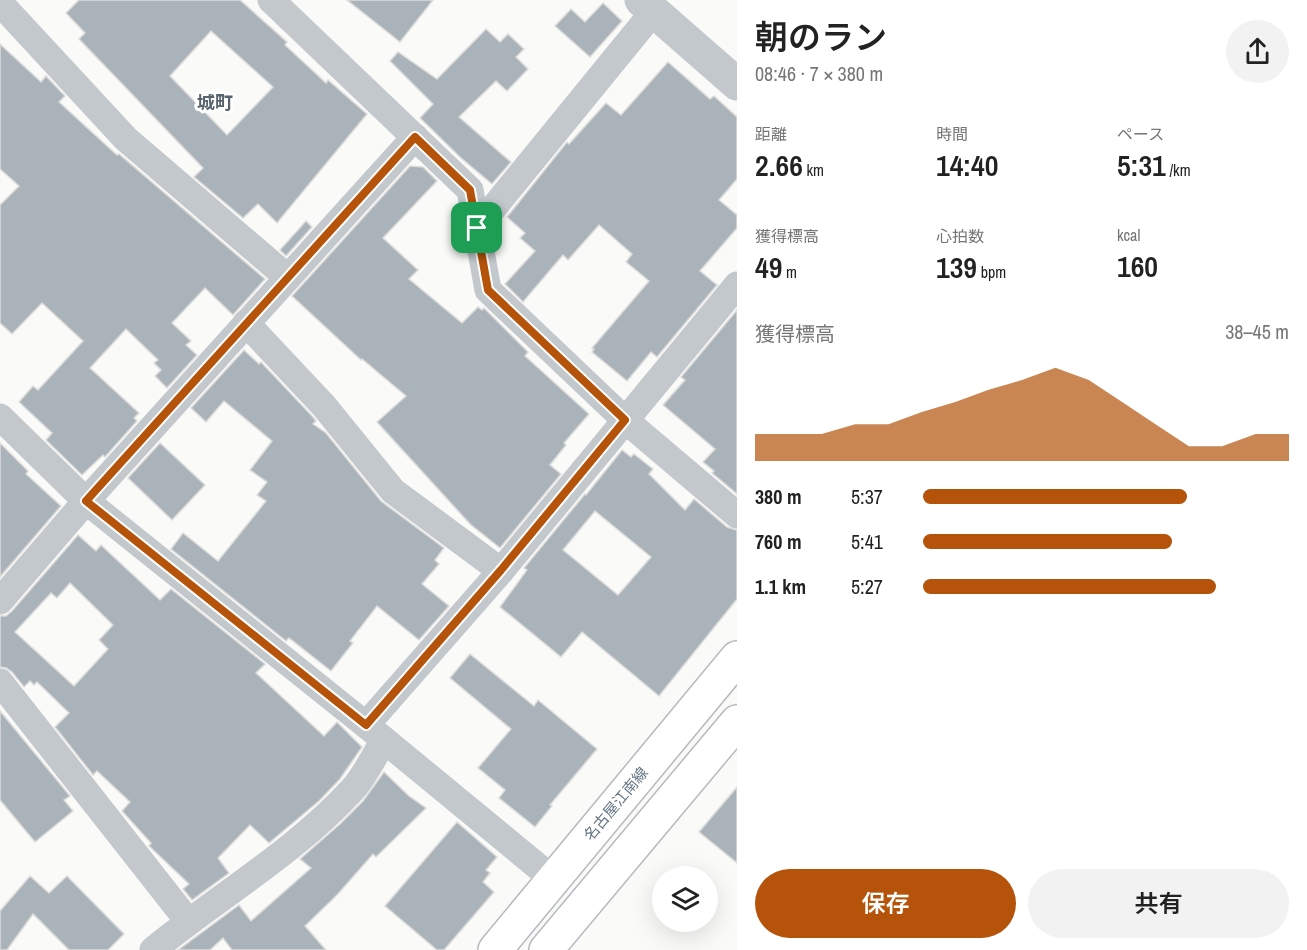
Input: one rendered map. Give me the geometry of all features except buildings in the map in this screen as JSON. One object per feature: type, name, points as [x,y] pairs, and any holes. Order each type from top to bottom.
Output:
[{"type":"main road","name":"名古屋江南線","points":[[495,950],[737,658]]},
{"type":"main road","points":[[546,950],[734,730]]},
{"type":"street","points":[[271,0],[470,190],[488,290],[625,420],[737,515]]},
{"type":"street","points":[[0,3],[126,139],[287,277]]},
{"type":"street","points":[[477,228],[648,6],[737,84]]},
{"type":"street","points":[[0,601],[86,501],[415,137]]},
{"type":"street","points":[[153,950],[188,921],[293,846],[353,788],[375,732],[501,570],[737,285]]},
{"type":"street","points":[[246,323],[324,406],[393,491],[501,570]]},
{"type":"street","points":[[0,417],[86,501],[375,732],[553,879]]},
{"type":"street","points":[[0,682],[188,921]]},
{"type":"district","name":"城町","points":[[215,103]]},
{"type":"route","points":[[415,137],[470,190],[477,228],[488,290],[625,420],[501,570],[366,725],[86,501],[415,137]]}]
